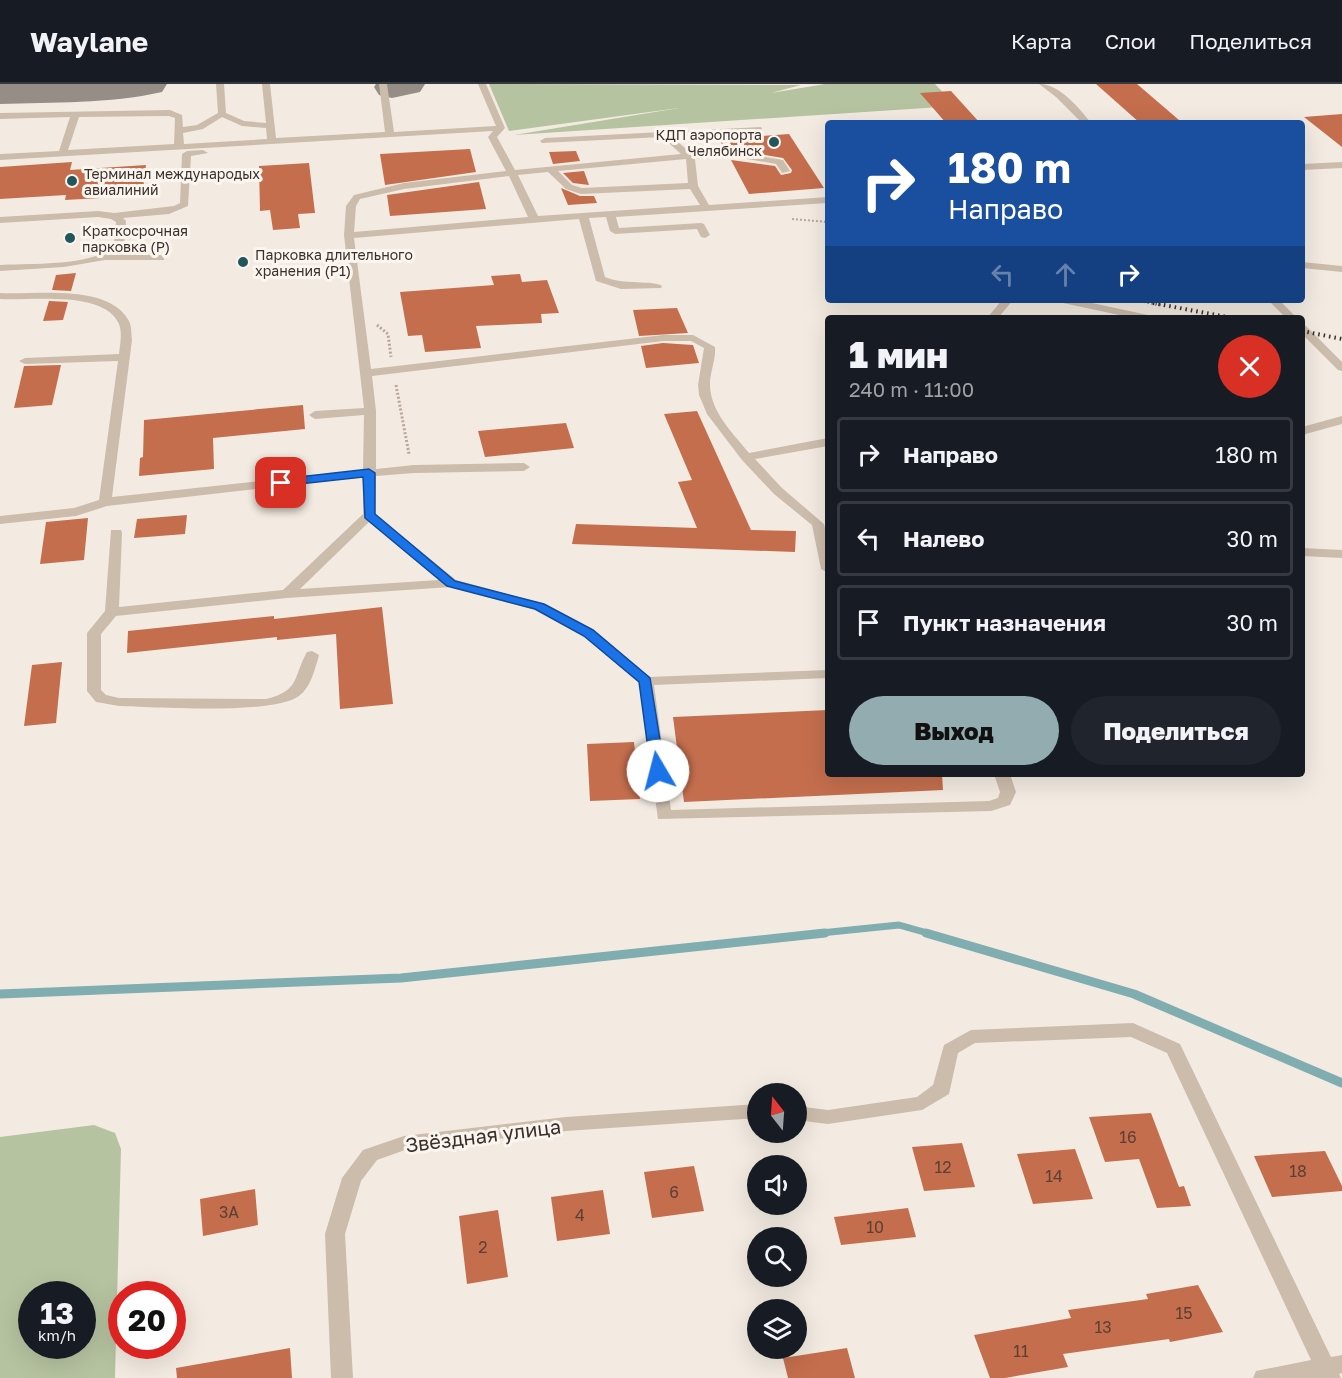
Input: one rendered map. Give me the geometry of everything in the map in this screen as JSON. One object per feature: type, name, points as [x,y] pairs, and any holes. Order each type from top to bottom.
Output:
[{"type":"street","points":[[220,84],[222,114]]},
{"type":"street","points":[[266,84],[272,142]]},
{"type":"street","points":[[383,84],[390,134]]},
{"type":"street","points":[[482,84],[501,128]]},
{"type":"street","points":[[1043,84],[1059,95],[1084,120]]},
{"type":"street","points":[[0,116],[170,113],[179,117],[179,147]]},
{"type":"street","points":[[62,154],[76,114]]},
{"type":"street","points":[[222,114],[242,123],[271,126]]},
{"type":"street","points":[[179,131],[200,127],[222,114]]},
{"type":"street","points":[[0,157],[501,128]]},
{"type":"street","points":[[0,222],[98,214],[114,216],[172,210],[185,204],[187,154],[492,137],[501,128]]},
{"type":"street","points":[[545,141],[758,129]]},
{"type":"street","points":[[665,135],[690,157],[693,186],[707,209]]},
{"type":"street","points":[[492,137],[512,172],[534,219]]},
{"type":"street","points":[[287,594],[369,515],[370,411],[349,235],[351,206],[357,197],[403,186],[512,172],[690,157],[751,157],[774,160],[780,162],[785,171]]},
{"type":"street","points":[[1305,167],[1342,165]]},
{"type":"street","points":[[550,169],[569,187],[581,191],[693,186]]},
{"type":"street","points":[[349,235],[534,219],[825,200]]},
{"type":"street","points":[[610,214],[615,231],[701,226],[705,235]]},
{"type":"street","points":[[0,268],[97,258],[114,254],[121,221],[114,216]]},
{"type":"street","points":[[583,216],[600,279],[612,285],[628,288],[657,286]]},
{"type":"street","points":[[0,222],[101,219],[110,223],[115,244],[126,251],[160,255],[0,263]]},
{"type":"street","points":[[97,258],[101,251],[115,244]]},
{"type":"street","points":[[1305,265],[1342,269]]},
{"type":"street","points":[[0,296],[79,297],[111,308],[124,322],[126,340],[105,502]]},
{"type":"street","points":[[995,315],[1005,303]]},
{"type":"street","points":[[1077,303],[1134,315]]},
{"type":"street","points":[[1276,303],[1289,315]]},
{"type":"street","points":[[1305,331],[1342,368]]},
{"type":"street","points":[[367,373],[680,337],[702,341],[709,347],[710,355],[704,385],[712,410],[746,457],[778,491],[818,525],[825,556]]},
{"type":"street","points":[[25,361],[123,357]]},
{"type":"street","points":[[315,415],[370,411]]},
{"type":"street","points":[[1305,430],[1342,420]]},
{"type":"street","points":[[746,457],[825,443]]},
{"type":"street","points":[[0,520],[76,512],[105,502],[369,473],[524,467]]},
{"type":"street","points":[[369,515],[451,583]]},
{"type":"street","points":[[818,525],[825,518]]},
{"type":"street","points":[[116,532],[112,612],[94,633],[93,691],[101,699],[119,702],[254,703],[288,699],[300,689],[312,655]]},
{"type":"street","points":[[1305,552],[1342,554]]},
{"type":"street","points":[[112,612],[287,594],[451,583],[540,607],[588,633],[646,681],[825,674]]},
{"type":"street","points":[[646,681],[664,815],[991,806],[1004,801],[1008,792],[1003,777]]},
{"type":"street","points":[[807,1114],[828,1117],[922,1103],[942,1089],[950,1050],[971,1037],[1133,1030],[1174,1049],[1332,1369],[1264,1378]]},
{"type":"street","name":"Звёздная улица","points":[[342,1378],[334,1234],[352,1178],[370,1155],[404,1143],[566,1124],[747,1112]]},
{"type":"path","points":[[375,314],[377,325],[388,334],[393,370],[414,470]]},
{"type":"green space","points":[[489,84],[801,85],[771,93],[825,84],[935,84],[956,106],[514,135],[679,108],[509,131]]},
{"type":"green space","points":[[94,1125],[115,1133],[121,1149],[118,1281],[108,1281],[108,1359],[115,1359],[115,1378],[0,1378],[0,1137]]},
{"type":"building","points":[[1096,84],[1137,84],[1179,120],[1137,120]]},
{"type":"building","points":[[951,91],[977,120],[943,120],[920,93]]},
{"type":"building","points":[[1342,114],[1342,147],[1304,117]]},
{"type":"building","points":[[789,134],[824,188],[749,194],[731,160],[775,166],[781,175],[791,173],[792,170],[783,158],[742,151],[726,151],[719,139]]},
{"type":"building","points":[[470,149],[476,172],[385,185],[380,154]]},
{"type":"building","points":[[576,151],[580,161],[553,164],[549,152]]},
{"type":"building","name":"Терминал международых авиалиний","points":[[72,162],[70,170],[146,165],[143,190],[101,193],[100,198],[65,200],[66,195],[0,199],[0,167]]},
{"type":"building","points":[[309,163],[315,213],[298,214],[300,228],[273,230],[270,210],[260,211],[259,166]]},
{"type":"building","points":[[584,171],[589,185],[573,183],[563,173]]},
{"type":"building","points":[[479,182],[486,209],[390,216],[387,195]]},
{"type":"building","points":[[561,188],[580,196],[594,196],[597,203],[568,205]]},
{"type":"building","points":[[76,273],[71,291],[52,290],[56,275]]},
{"type":"building","points":[[520,274],[522,282],[547,280],[559,313],[541,314],[542,323],[476,326],[481,348],[425,352],[422,335],[408,336],[400,292],[494,285],[491,276]]},
{"type":"building","points":[[49,301],[68,302],[63,320],[43,321]]},
{"type":"building","points":[[677,308],[688,333],[639,336],[633,310]]},
{"type":"building","points":[[663,343],[693,345],[699,363],[646,368],[641,346]]},
{"type":"building","points":[[61,365],[52,405],[14,408],[24,366]]},
{"type":"building","points":[[303,405],[305,429],[213,438],[214,469],[139,476],[140,458],[143,457],[144,420]]},
{"type":"building","points":[[697,411],[751,530],[796,531],[795,552],[572,544],[576,524],[697,528],[678,482],[692,480],[664,414]]},
{"type":"building","points":[[566,423],[574,448],[485,457],[478,431]]},
{"type":"building","points":[[187,515],[185,534],[134,538],[137,519]]},
{"type":"building","points":[[88,518],[84,560],[40,564],[46,522]]},
{"type":"building","points":[[382,607],[393,704],[340,709],[336,634],[277,640],[277,637],[127,653],[128,631]]},
{"type":"building","points":[[62,662],[56,723],[24,726],[32,665]]},
{"type":"building","points":[[825,710],[825,777],[942,777],[943,790],[684,802],[673,717]]},
{"type":"building","points":[[634,742],[640,799],[590,801],[587,744]]},
{"type":"building","points":[[1151,1113],[1179,1187],[1184,1186],[1191,1206],[1157,1208],[1139,1159],[1105,1162],[1089,1117]]},
{"type":"building","points":[[962,1143],[975,1187],[924,1191],[912,1147]]},
{"type":"building","points":[[1075,1149],[1093,1199],[1033,1204],[1017,1154]]},
{"type":"building","points":[[1325,1151],[1342,1186],[1342,1191],[1272,1197],[1254,1156]]},
{"type":"building","points":[[694,1166],[704,1211],[652,1218],[644,1172]]},
{"type":"building","points":[[255,1189],[258,1225],[203,1236],[200,1199]]},
{"type":"building","points":[[603,1190],[610,1234],[557,1241],[551,1197]]},
{"type":"building","points":[[908,1208],[916,1237],[841,1245],[834,1217]]},
{"type":"building","points":[[498,1210],[508,1277],[467,1284],[459,1216]]},
{"type":"building","points":[[1198,1285],[1223,1332],[1170,1342],[1169,1339],[1063,1354],[1068,1367],[1005,1378],[990,1378],[974,1335],[1071,1318],[1068,1310],[1148,1299],[1146,1294]]},
{"type":"building","points":[[290,1348],[292,1378],[177,1378],[176,1368]]},
{"type":"building","points":[[847,1348],[855,1378],[788,1378],[783,1359],[807,1359],[807,1354]]},
{"type":"waterway","points":[[811,934],[899,925],[931,934]]},
{"type":"waterway","points":[[0,994],[401,978],[825,933]]},
{"type":"waterway","points":[[926,933],[1134,994],[1342,1083]]},
{"type":"taxiway","points":[[0,93],[85,91],[149,84]]},
{"type":"taxiway","points":[[392,87],[407,84]]},
{"type":"railway","points":[[1151,303],[1161,305]]},
{"type":"railway","points":[[1153,303],[1216,315]]},
{"type":"railway","points":[[1305,332],[1342,339]]},
{"type":"place","name":"КДП аэропорта Челябинск","points":[[774,142]]},
{"type":"place","name":"Терминал международых авиалиний","points":[[72,181]]},
{"type":"place","name":"Краткосрочная парковка (P)","points":[[70,238]]},
{"type":"place","name":"Парковка длительного хранения (P1)","points":[[243,262]]},
{"type":"route","points":[[281,483],[369,473],[369,515],[451,583],[540,607],[588,633],[646,681],[658,771]]}]
